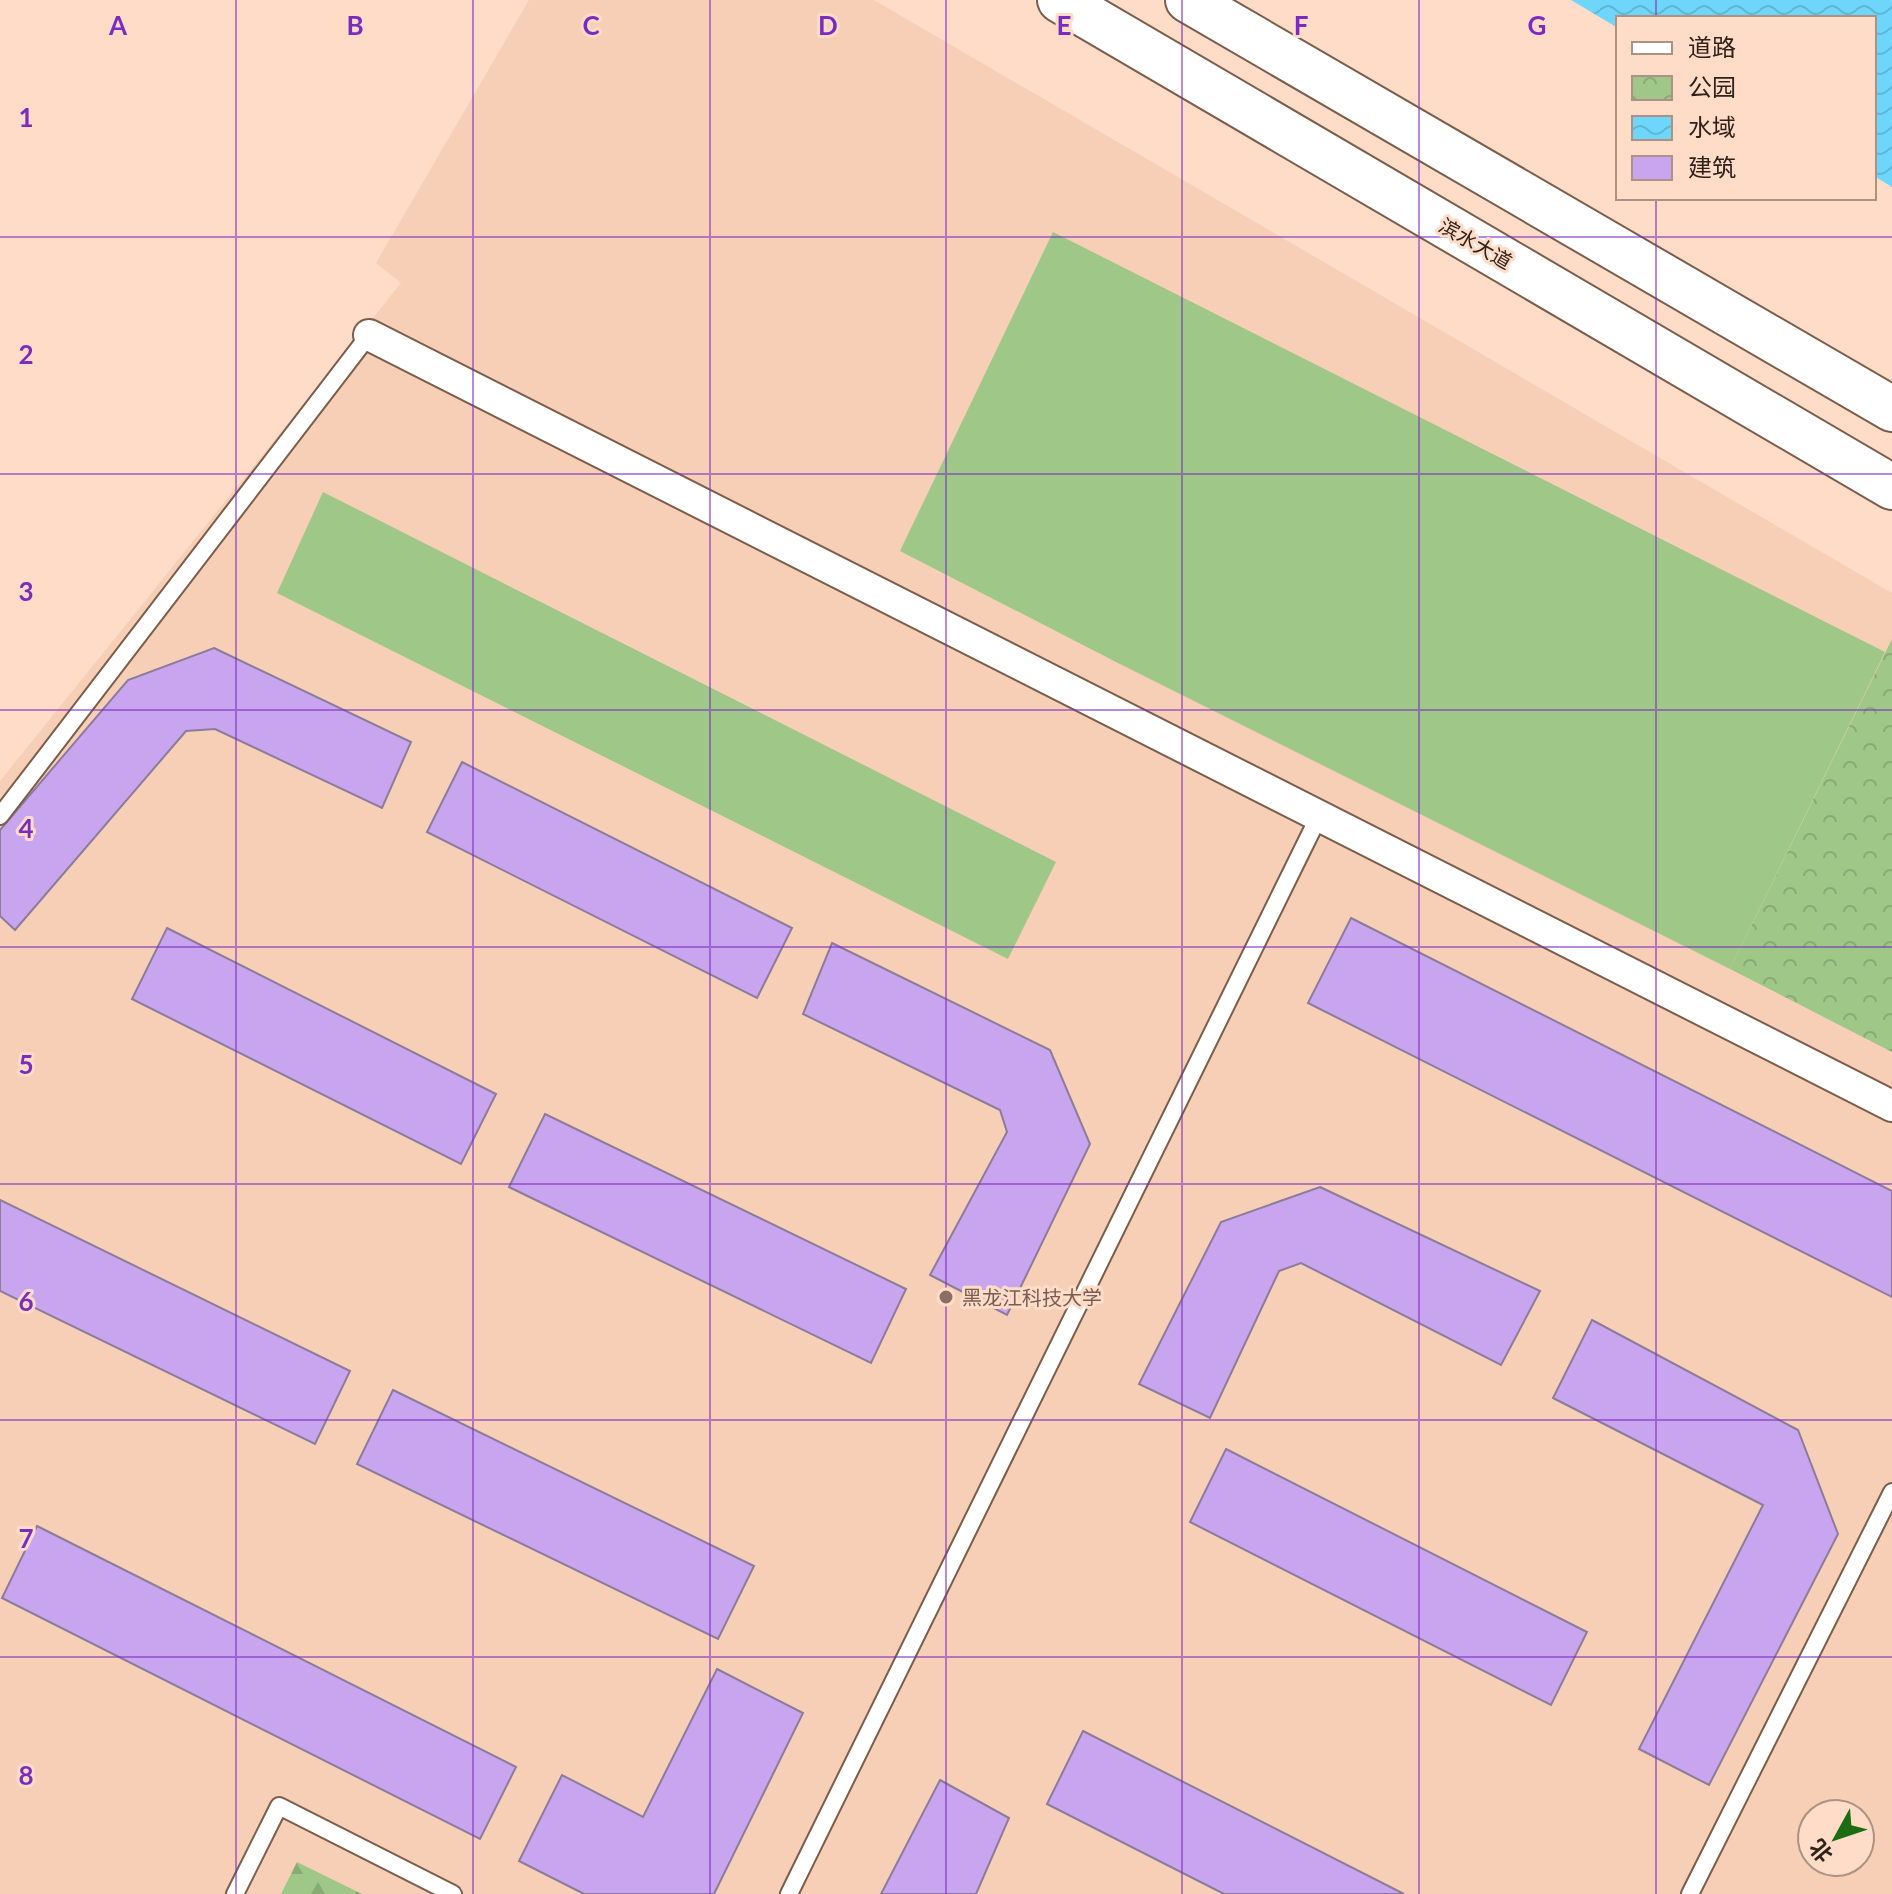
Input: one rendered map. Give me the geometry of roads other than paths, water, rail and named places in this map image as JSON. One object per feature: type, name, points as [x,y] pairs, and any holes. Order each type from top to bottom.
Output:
[{"type":"main road","name":"滨水大道","points":[[1060,0],[1892,487]]},
{"type":"main road","points":[[1188,0],[1892,409]]},
{"type":"street","points":[[369,335],[1892,1106]]},
{"type":"lane","points":[[0,816],[369,335]]},
{"type":"lane","points":[[789,1894],[1319,816]]},
{"type":"lane","points":[[1690,1894],[1892,1492]]},
{"type":"lane","points":[[235,1894],[279,1806],[453,1894]]},
{"type":"water","points":[[1571,0],[1892,0],[1892,187],[1876,177],[1876,16],[1616,16],[1616,27]]},
{"type":"place","name":"黑龙江科技大学","points":[[946,1297]]}]
